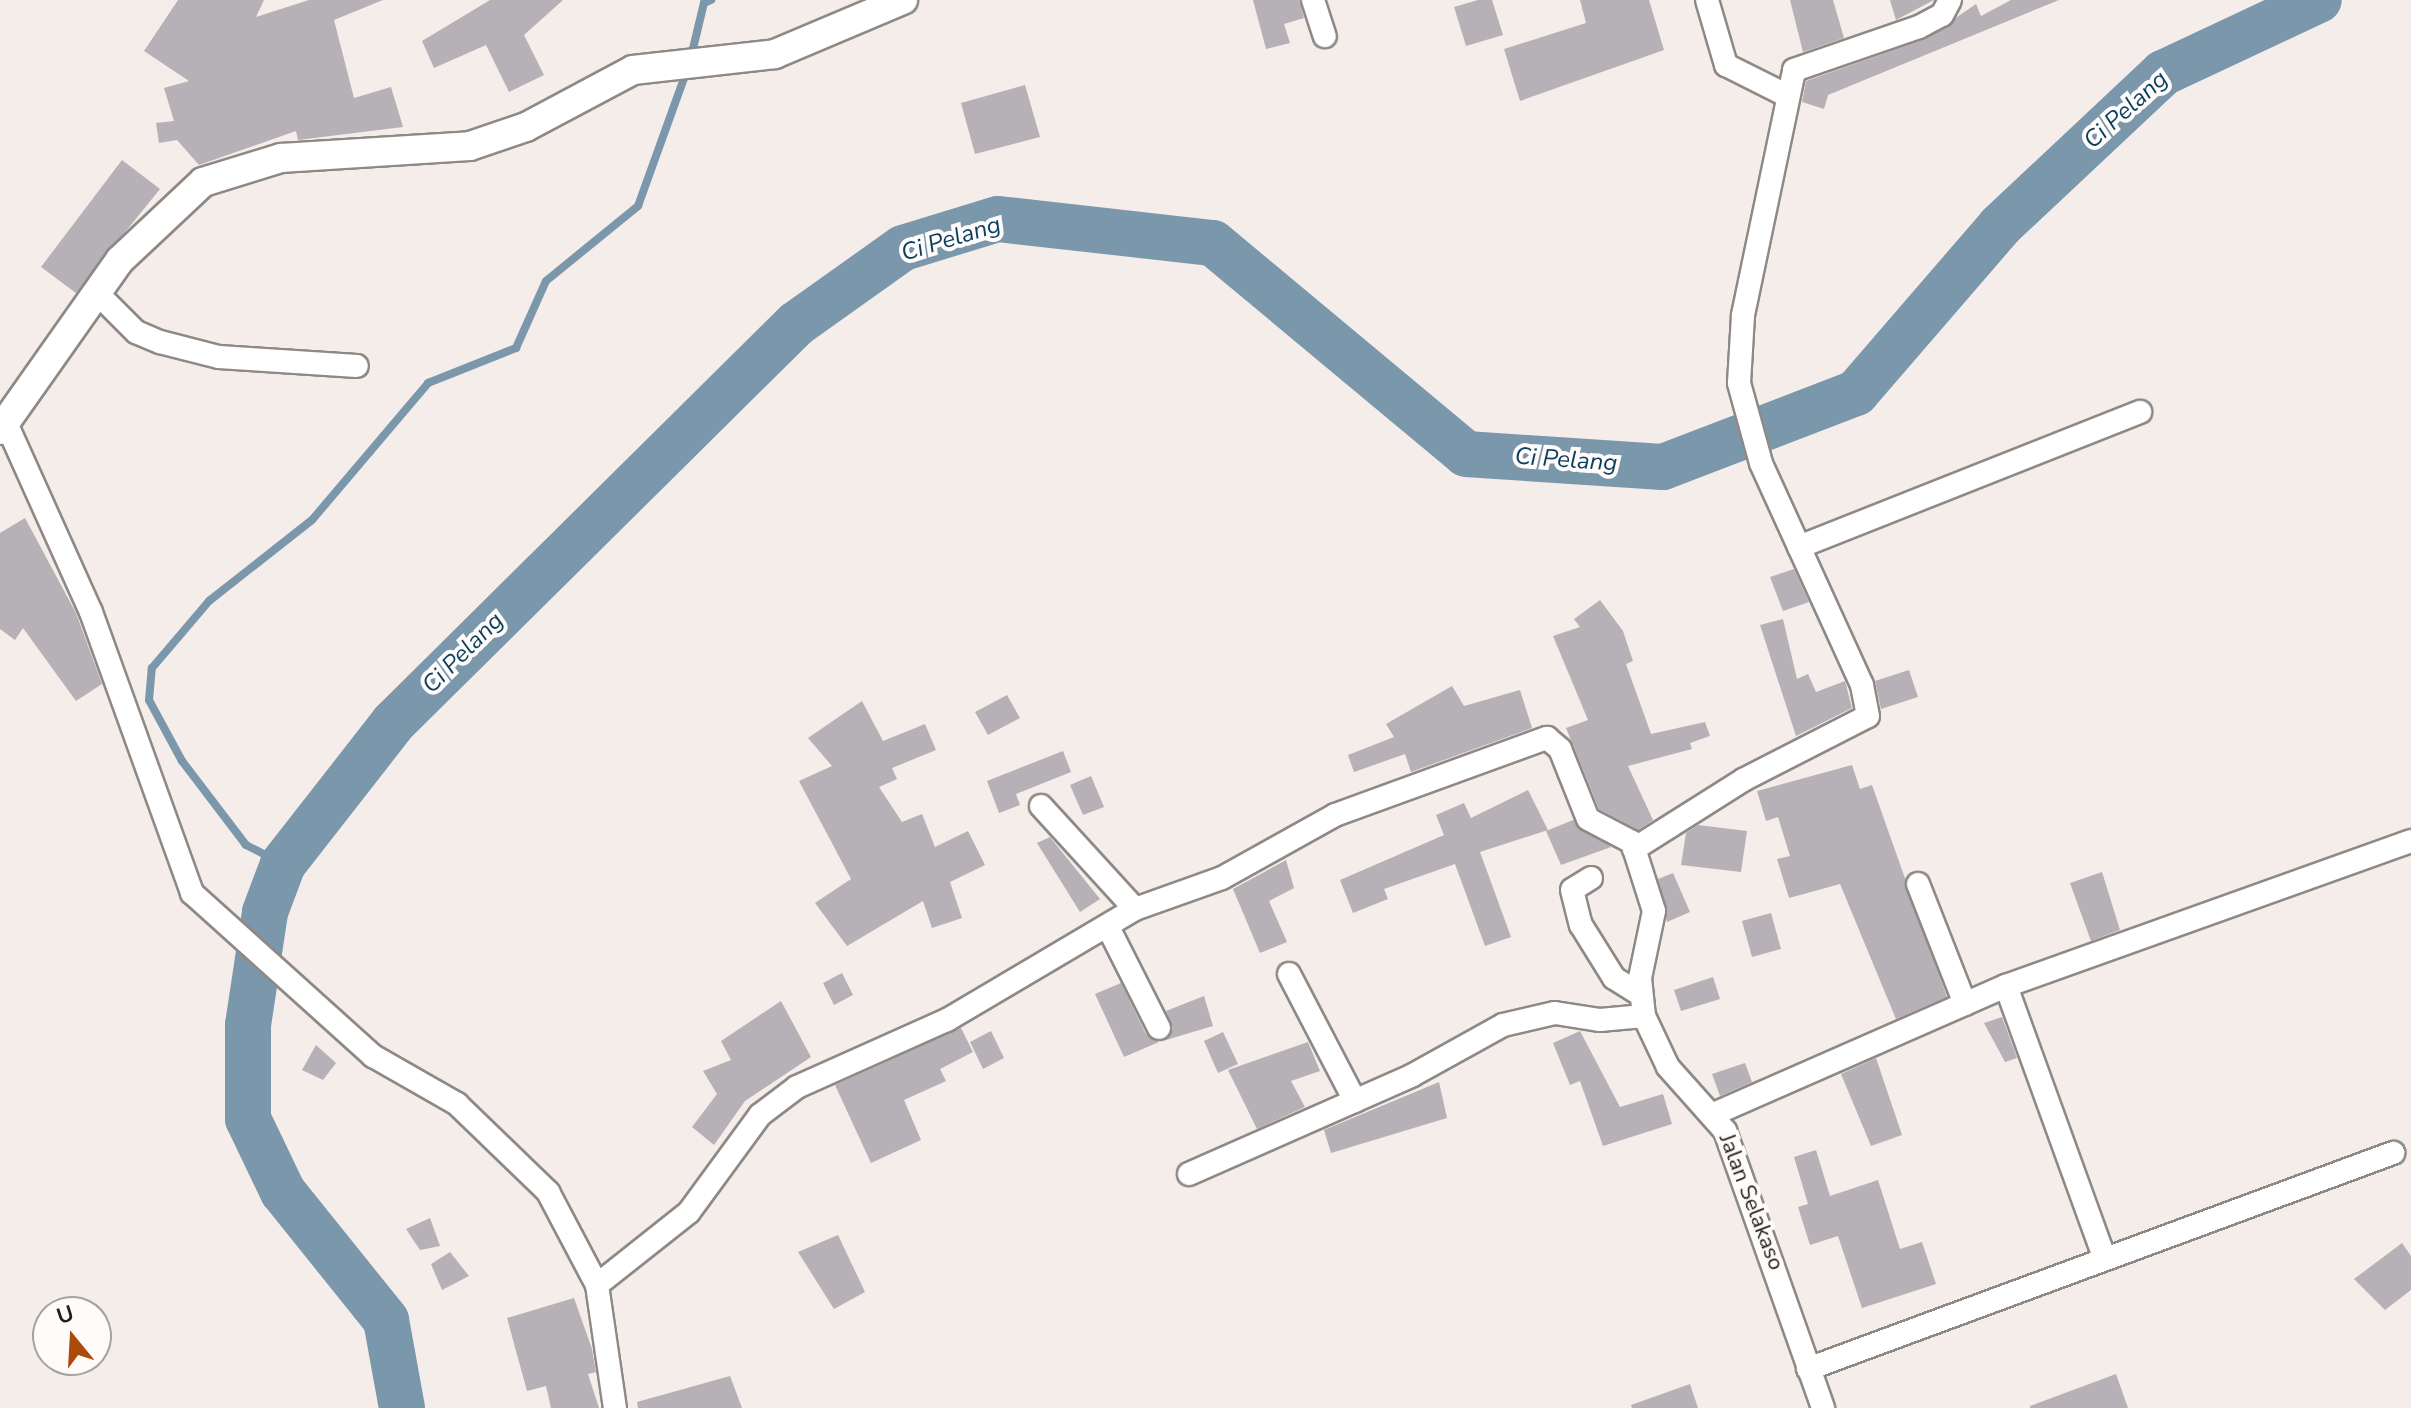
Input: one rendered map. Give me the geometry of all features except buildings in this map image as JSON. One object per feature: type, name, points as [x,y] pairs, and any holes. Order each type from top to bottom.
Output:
[{"type":"street","points":[[615,1408],[597,1285],[566,1219],[517,1157],[457,1104],[373,1056],[323,1006],[204,911],[178,864],[91,612],[3,426],[159,217],[224,172],[296,157],[470,146],[526,127],[633,70],[775,54],[903,0]]},
{"type":"street","points":[[1313,0],[1325,36]]},
{"type":"street","points":[[1707,0],[1726,65],[1784,94]]},
{"type":"street","points":[[1634,849],[1743,780],[1868,716],[1862,685],[1761,463],[1745,411],[1738,365],[1743,315],[1784,94],[1805,61],[1910,31],[1942,15],[1950,0]]},
{"type":"street","points":[[99,295],[136,332],[160,342],[219,357],[357,366]]},
{"type":"street","points":[[1799,547],[2140,412]]},
{"type":"street","points":[[597,1285],[689,1212],[760,1115],[797,1087],[973,1007],[1135,909],[1222,878],[1360,804],[1547,738],[1560,749],[1588,819],[1628,837],[1634,849],[1654,921],[1642,1005]]},
{"type":"street","points":[[1041,806],[1135,909]]},
{"type":"street","points":[[1714,1114],[2006,986],[2411,841]]},
{"type":"street","points":[[1591,878],[1572,890],[1581,925],[1614,978],[1642,1005]]},
{"type":"street","points":[[1918,884],[1965,1004]]},
{"type":"street","points":[[1108,927],[1159,1028]]},
{"type":"street","points":[[1289,974],[1355,1101]]},
{"type":"street","points":[[2006,986],[2105,1259]]},
{"type":"street","points":[[1189,1174],[1355,1101],[1531,1016],[1642,1005]]},
{"type":"street","name":"Jalan Selakaso","points":[[1642,1005],[1668,1067],[1714,1114],[1760,1217],[1823,1408]]},
{"type":"street","points":[[1808,1369],[2393,1153]]},
{"type":"waterway","points":[[691,57],[704,3],[711,0]]},
{"type":"waterway","name":"Ci Pelang","points":[[402,1408],[386,1320],[283,1192],[248,1119],[248,1025],[265,912],[283,864],[393,723],[796,324],[903,248],[998,219],[1213,243],[1466,454],[1663,467],[1856,393],[2000,226],[2163,73],[2319,0]]},
{"type":"waterway","points":[[283,864],[246,845],[182,761],[149,700],[152,668],[209,601],[312,520],[428,383],[516,348],[546,281],[638,206],[687,70]]}]
